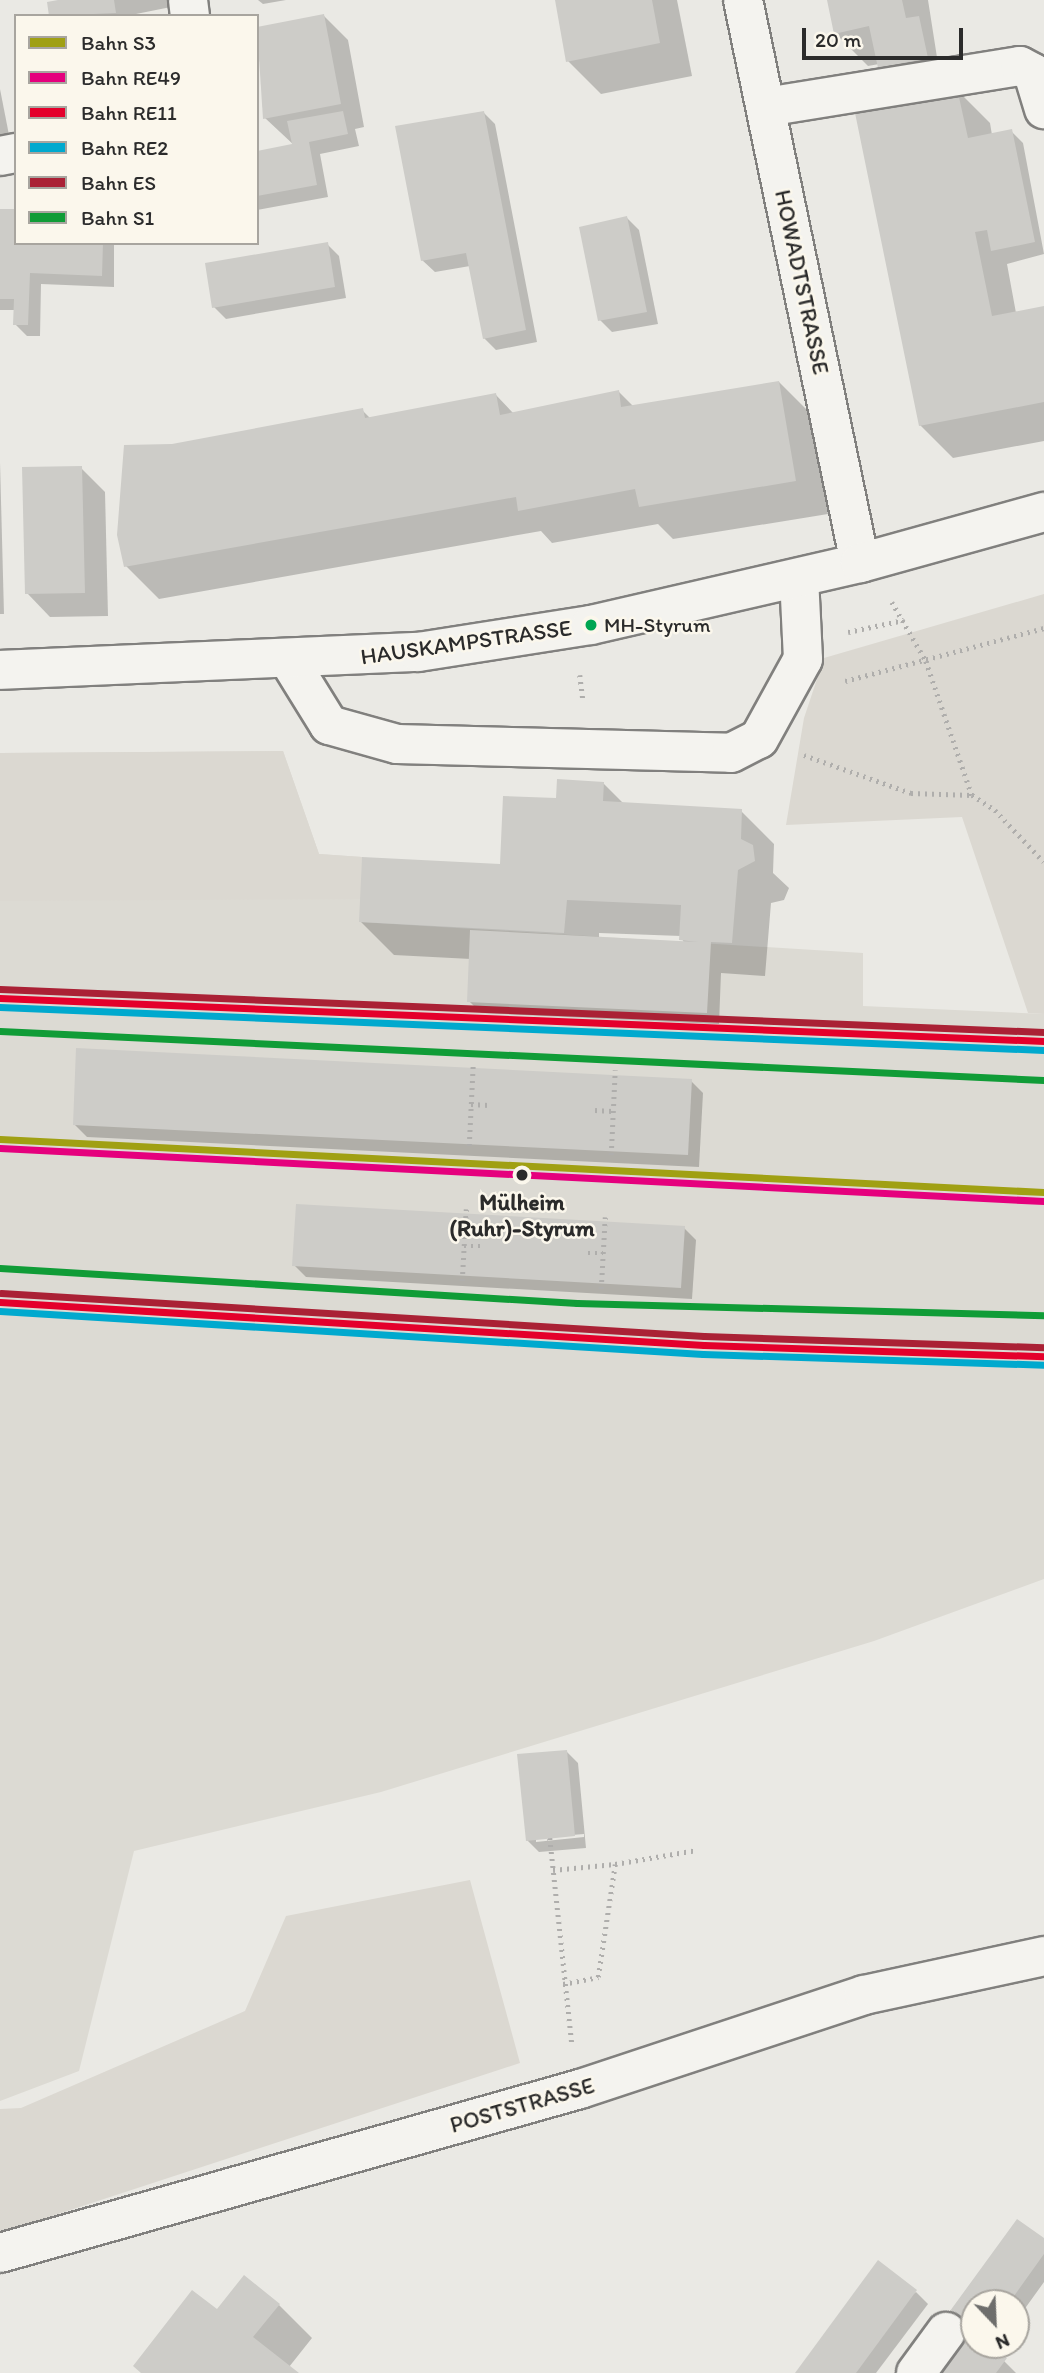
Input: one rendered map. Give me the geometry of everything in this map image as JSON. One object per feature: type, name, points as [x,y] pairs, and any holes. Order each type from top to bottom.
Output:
[{"type":"street","name":"HOWADTSTRASSE","points":[[743,0],[860,564]]},
{"type":"street","points":[[766,107],[1020,66],[1033,73],[1044,109]]},
{"type":"street","name":"HAUSKAMPSTRASSE","points":[[0,670],[290,662],[418,652],[591,625],[860,564],[1044,512]]},
{"type":"street","points":[[290,662],[329,725],[397,744],[589,750],[702,757],[731,753],[759,739],[786,695],[803,659],[799,578]]},
{"type":"street","name":"POSTSTRASSE","points":[[0,2253],[580,2089],[864,1995],[1044,1956]]},
{"type":"street","points":[[916,2373],[946,2332]]},
{"type":"path","points":[[860,564],[897,610],[926,661],[972,795]]},
{"type":"path","points":[[786,695],[926,661],[1044,628]]},
{"type":"path","points":[[579,664],[589,750]]},
{"type":"path","points":[[759,739],[911,793],[972,795],[995,810],[1044,862]]},
{"type":"path","points":[[469,1146],[473,1063]]},
{"type":"path","points":[[611,1155],[615,1070]]},
{"type":"path","points":[[471,1104],[489,1105]]},
{"type":"path","points":[[595,1110],[612,1111]]},
{"type":"path","points":[[462,1281],[466,1209]]},
{"type":"path","points":[[601,1289],[605,1217]]},
{"type":"path","points":[[464,1246],[480,1247]]},
{"type":"path","points":[[588,1253],[603,1253]]},
{"type":"path","points":[[550,1838],[563,1984],[580,2089]]},
{"type":"path","points":[[553,1870],[615,1864],[697,1850]]},
{"type":"path","points":[[563,1984],[598,1977],[615,1864]]},
{"type":"shaded area","points":[[1044,594],[1044,1014],[1028,1013],[962,817],[786,825],[804,718],[824,658]]},
{"type":"shaded area","points":[[283,751],[319,854],[362,857],[360,922],[863,953],[863,1006],[1044,1014],[1044,1579],[874,1641],[381,1792],[134,1851],[79,2071],[0,2101],[0,753]]},
{"type":"shaded area","points":[[283,751],[319,854],[362,857],[361,899],[0,901],[0,753]]},
{"type":"shaded area","points":[[470,1880],[520,2063],[0,2233],[0,2109],[21,2108],[245,2011],[286,1916]]},
{"type":"building","points":[[114,0],[116,13],[49,14],[47,2]]},
{"type":"building","points":[[555,0],[652,0],[660,43],[566,62]]},
{"type":"building","points":[[827,0],[902,0],[906,18],[919,16],[928,58],[878,68],[869,26],[834,34]]},
{"type":"building","points":[[324,14],[341,104],[263,119],[259,27]]},
{"type":"building","points":[[957,88],[968,138],[1012,129],[1035,242],[991,251],[987,230],[975,232],[992,316],[1044,306],[1044,402],[919,426],[854,108]]},
{"type":"building","points":[[343,111],[348,134],[309,142],[317,185],[259,196],[259,151],[292,144],[287,121]]},
{"type":"building","points":[[484,111],[526,330],[483,339],[466,253],[421,261],[395,126]]},
{"type":"building","points":[[0,209],[14,209],[14,245],[103,245],[102,276],[30,273],[28,325],[13,325],[14,299],[0,299]]},
{"type":"building","points":[[627,216],[647,312],[598,321],[579,227]]},
{"type":"building","points":[[328,242],[335,287],[212,308],[205,263]]},
{"type":"building","points":[[779,381],[796,481],[639,507],[635,489],[518,511],[516,497],[124,567],[117,535],[124,445],[172,444],[363,408],[365,418],[496,393],[500,415],[619,390],[621,407]]},
{"type":"building","points":[[82,466],[85,593],[25,594],[22,467]]},
{"type":"building","points":[[557,779],[604,782],[603,801],[742,809],[741,839],[753,845],[755,861],[738,870],[732,943],[711,942],[707,1013],[467,1002],[470,930],[698,942],[679,940],[681,905],[567,900],[564,933],[359,922],[362,857],[500,864],[503,796],[556,798]]},
{"type":"building","points":[[76,1048],[692,1079],[688,1155],[73,1125]]},
{"type":"building","points":[[296,1204],[685,1226],[681,1288],[292,1266]]},
{"type":"building","points":[[567,1750],[575,1836],[526,1841],[517,1754]]},
{"type":"building","points":[[1017,2219],[1044,2238],[1044,2254],[1019,2289],[966,2289]]},
{"type":"building","points":[[878,2260],[917,2290],[856,2373],[795,2373]]},
{"type":"building","points":[[244,2275],[280,2304],[253,2337],[299,2373],[141,2373],[133,2366],[192,2290],[217,2309]]},
{"type":"building","points":[[960,2297],[960,2318],[950,2311]]},
{"type":"building","points":[[960,2342],[960,2359],[1006,2359],[996,2373],[936,2373]]},
{"type":"rail line","name":"ES","points":[[0,989],[1044,1032]]},
{"type":"rail line","name":"RE11","points":[[0,998],[1044,1041]]},
{"type":"rail line","name":"RE2","points":[[0,1007],[1044,1050]]},
{"type":"rail line","name":"S1","points":[[0,1031],[1044,1080]]},
{"type":"rail line","name":"S3","points":[[0,1139],[1044,1192]]},
{"type":"rail line","name":"RE49","points":[[0,1148],[1044,1201]]},
{"type":"rail line","name":"S1","points":[[0,1268],[577,1303],[1044,1315]]},
{"type":"rail line","name":"ES","points":[[1,1293],[704,1336],[1044,1347]]},
{"type":"rail line","name":"RE11","points":[[0,1302],[704,1345],[1044,1356]]},
{"type":"rail line","name":"RE2","points":[[0,1311],[703,1354],[1044,1365]]},
{"type":"place","name":"MH-Styrum","points":[[591,625]]},
{"type":"place","name":"Mülheim (Ruhr)-Styrum","points":[[522,1175]]}]
